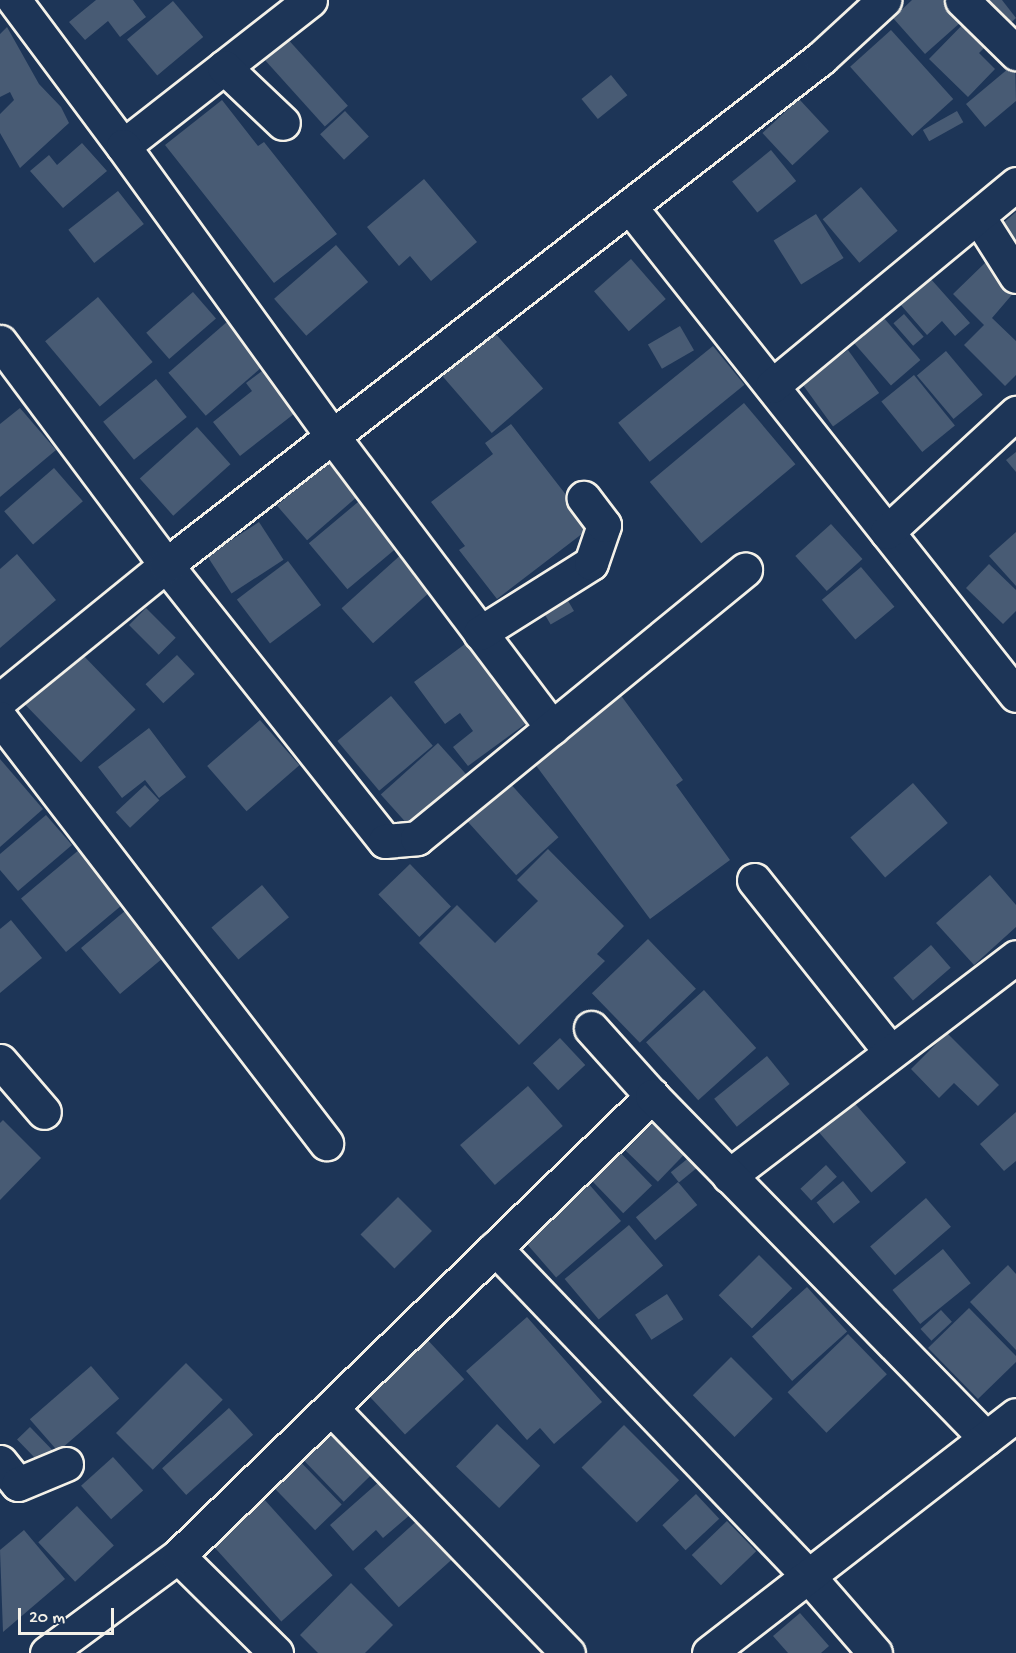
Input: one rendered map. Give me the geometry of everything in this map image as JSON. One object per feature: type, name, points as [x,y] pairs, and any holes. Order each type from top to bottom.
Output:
[{"type":"street","points":[[14,0],[123,146],[333,437],[552,728]]},
{"type":"street","points":[[123,146],[310,0]]},
{"type":"street","points":[[0,700],[166,565],[821,58],[884,0]]},
{"type":"street","points":[[962,0],[1016,52]]},
{"type":"street","points":[[225,67],[283,123]]},
{"type":"street","points":[[772,386],[1016,184]]},
{"type":"street","points":[[630,207],[1016,695]]},
{"type":"street","points":[[978,216],[1016,276]]},
{"type":"street","points":[[0,342],[166,565],[385,841],[417,838],[745,570]]},
{"type":"street","points":[[888,532],[1016,413]]},
{"type":"street","points":[[480,633],[591,563],[604,525],[584,498]]},
{"type":"street","points":[[0,718],[326,1143]]},
{"type":"street","points":[[754,880],[891,1052]]},
{"type":"street","points":[[729,1176],[1016,957]]},
{"type":"street","points":[[591,1028],[729,1176],[986,1438]]},
{"type":"street","points":[[0,1061],[44,1112]]},
{"type":"street","points":[[47,1653],[178,1556],[652,1096]]},
{"type":"street","points":[[495,1248],[808,1576],[875,1653]]},
{"type":"street","points":[[331,1408],[568,1653]]},
{"type":"street","points":[[710,1653],[1016,1415]]},
{"type":"street","points":[[0,1462],[18,1484],[66,1464]]},
{"type":"street","points":[[178,1556],[276,1653]]},
{"type":"building","points":[[96,0],[133,0],[146,17],[120,37],[108,21],[85,40],[69,22]]},
{"type":"building","points":[[912,0],[943,0],[961,22],[925,54],[893,18]]},
{"type":"building","points":[[977,0],[1002,0],[1016,18],[1004,29]]},
{"type":"building","points":[[173,1],[203,37],[157,76],[127,40]]},
{"type":"building","points":[[970,17],[993,39],[979,53],[995,69],[968,97],[929,59]]},
{"type":"building","points":[[7,27],[39,84],[61,107],[69,123],[20,168],[0,133],[0,114],[14,100],[10,92],[0,97],[0,34]]},
{"type":"building","points":[[891,30],[953,99],[912,136],[850,67]]},
{"type":"building","points":[[285,36],[348,106],[325,127],[262,57]]},
{"type":"building","points":[[1015,63],[1016,101],[985,127],[966,104]]},
{"type":"building","points":[[611,75],[627,95],[598,119],[581,99]]},
{"type":"building","points":[[799,99],[829,131],[792,165],[762,133]]},
{"type":"building","points":[[222,100],[258,146],[264,142],[337,234],[274,283],[165,145]]},
{"type":"building","points":[[345,111],[369,137],[344,160],[320,134]]},
{"type":"building","points":[[957,111],[963,122],[929,141],[923,130]]},
{"type":"building","points":[[82,143],[107,171],[63,208],[30,171],[49,155],[57,165]]},
{"type":"building","points":[[771,150],[796,181],[757,213],[732,181]]},
{"type":"building","points":[[424,179],[477,242],[431,281],[410,256],[399,266],[367,227]]},
{"type":"building","points":[[861,187],[898,231],[859,263],[823,219]]},
{"type":"building","points":[[118,191],[144,224],[94,263],[68,230]]},
{"type":"building","points":[[1016,212],[1016,240],[1002,224]]},
{"type":"building","points":[[816,214],[844,258],[801,285],[774,240]]},
{"type":"building","points":[[336,245],[368,282],[306,336],[274,299]]},
{"type":"building","points":[[631,259],[666,299],[629,331],[594,291]]},
{"type":"building","points":[[987,261],[1016,290],[992,318],[1016,341],[1016,375],[1005,386],[964,345],[984,325],[953,294]]},
{"type":"building","points":[[930,278],[970,323],[955,336],[942,321],[927,335],[900,304]]},
{"type":"building","points":[[193,292],[216,318],[169,359],[146,333]]},
{"type":"building","points":[[98,297],[153,362],[100,406],[45,341]]},
{"type":"building","points":[[904,314],[924,337],[913,346],[893,323]]},
{"type":"building","points":[[883,317],[920,360],[891,386],[854,343]]},
{"type":"building","points":[[228,321],[265,364],[206,416],[168,373]]},
{"type":"building","points":[[488,325],[543,388],[492,433],[437,370]]},
{"type":"building","points":[[680,326],[694,350],[662,369],[648,344]]},
{"type":"building","points":[[713,346],[744,385],[650,462],[618,423]]},
{"type":"building","points":[[848,350],[879,393],[833,426],[802,384]]},
{"type":"building","points":[[946,351],[983,395],[954,419],[917,375]]},
{"type":"building","points":[[266,368],[299,410],[240,456],[213,422],[252,391],[246,383]]},
{"type":"building","points":[[914,375],[955,426],[922,452],[881,401]]},
{"type":"building","points":[[156,379],[187,417],[134,460],[103,422]]},
{"type":"building","points":[[744,403],[795,464],[701,543],[650,482]]},
{"type":"building","points":[[20,408],[56,450],[0,497],[0,424]]},
{"type":"building","points":[[511,424],[591,527],[497,599],[459,550],[465,546],[431,502],[493,454],[485,443]]},
{"type":"building","points":[[197,427],[230,464],[173,516],[140,479]]},
{"type":"building","points":[[1016,452],[1016,472],[1006,460]]},
{"type":"building","points":[[335,455],[365,490],[307,540],[277,506]]},
{"type":"building","points":[[54,468],[83,501],[33,545],[4,511]]},
{"type":"building","points":[[364,497],[403,543],[347,589],[309,543]]},
{"type":"building","points":[[259,522],[284,560],[232,594],[207,556]]},
{"type":"building","points":[[831,524],[862,559],[827,591],[795,556]]},
{"type":"building","points":[[1016,532],[1016,586],[989,556]]},
{"type":"building","points":[[404,552],[435,587],[373,643],[342,608]]},
{"type":"building","points":[[17,554],[56,600],[0,648],[0,569]]},
{"type":"building","points":[[288,561],[321,605],[270,643],[237,600]]},
{"type":"building","points":[[989,564],[1016,590],[1016,611],[1003,624],[966,588]]},
{"type":"building","points":[[861,567],[894,607],[855,640],[822,600]]},
{"type":"building","points":[[567,599],[574,611],[551,625],[544,612]]},
{"type":"building","points":[[146,608],[176,638],[159,655],[129,625]]},
{"type":"building","points":[[469,641],[532,719],[468,766],[453,747],[473,731],[460,713],[445,724],[414,682]]},
{"type":"building","points":[[80,652],[136,710],[81,762],[25,705]]},
{"type":"building","points":[[177,655],[195,674],[163,703],[146,684]]},
{"type":"building","points":[[614,686],[683,780],[676,785],[730,860],[650,919],[526,752]]},
{"type":"building","points":[[391,696],[433,746],[379,791],[337,741]]},
{"type":"building","points":[[260,720],[299,765],[247,811],[207,766]]},
{"type":"building","points":[[149,728],[186,777],[159,798],[145,780],[122,798],[98,767]]},
{"type":"building","points":[[438,743],[467,775],[410,826],[381,795]]},
{"type":"building","points":[[0,759],[43,809],[0,847]]},
{"type":"building","points":[[507,780],[559,837],[516,875],[465,818]]},
{"type":"building","points":[[913,783],[948,823],[885,877],[850,837]]},
{"type":"building","points":[[145,785],[159,800],[130,828],[116,812]]},
{"type":"building","points":[[46,815],[72,845],[18,891],[0,870],[0,854]]},
{"type":"building","points":[[80,849],[125,903],[66,952],[21,898]]},
{"type":"building","points":[[548,849],[624,926],[597,954],[605,961],[519,1045],[419,943],[457,905],[495,943],[538,901],[517,880]]},
{"type":"building","points":[[410,864],[451,906],[419,937],[378,895]]},
{"type":"building","points":[[990,875],[1016,905],[1016,927],[974,965],[936,923]]},
{"type":"building","points":[[262,885],[289,917],[238,960],[211,927]]},
{"type":"building","points":[[132,905],[154,931],[145,938],[163,958],[120,994],[81,948]]},
{"type":"building","points":[[11,920],[42,958],[0,993],[0,929]]},
{"type":"building","points":[[648,939],[696,989],[640,1043],[592,993]]},
{"type":"building","points":[[931,945],[951,968],[913,1000],[893,978]]},
{"type":"building","points":[[704,990],[756,1048],[698,1100],[646,1042]]},
{"type":"building","points":[[947,1033],[999,1085],[978,1106],[954,1083],[939,1098],[911,1069]]},
{"type":"building","points":[[560,1038],[585,1065],[558,1090],[533,1063]]},
{"type":"building","points":[[767,1056],[790,1084],[737,1127],[714,1099]]},
{"type":"building","points":[[528,1086],[563,1126],[495,1185],[460,1145]]},
{"type":"building","points":[[851,1099],[906,1162],[871,1193],[816,1129]]},
{"type":"building","points":[[1016,1112],[1016,1161],[1004,1171],[980,1144]]},
{"type":"building","points":[[3,1120],[41,1158],[0,1200],[0,1123]]},
{"type":"building","points":[[654,1121],[686,1152],[658,1182],[626,1150]]},
{"type":"building","points":[[611,1143],[652,1185],[623,1213],[582,1171]]},
{"type":"building","points":[[691,1156],[699,1166],[679,1182],[671,1172]]},
{"type":"building","points":[[826,1165],[837,1177],[811,1201],[800,1189]]},
{"type":"building","points":[[581,1175],[621,1221],[556,1277],[516,1231]]},
{"type":"building","points":[[843,1181],[860,1202],[834,1223],[817,1202]]},
{"type":"building","points":[[678,1182],[697,1205],[655,1240],[636,1217]]},
{"type":"building","points":[[398,1197],[432,1231],[394,1268],[361,1234]]},
{"type":"building","points":[[926,1198],[951,1227],[895,1275],[870,1247]]},
{"type":"building","points":[[629,1225],[663,1266],[599,1320],[565,1279]]},
{"type":"building","points":[[943,1249],[971,1283],[920,1324],[892,1290]]},
{"type":"building","points":[[759,1255],[792,1288],[752,1329],[719,1295]]},
{"type":"building","points":[[1008,1265],[1016,1274],[1016,1350],[970,1302]]},
{"type":"building","points":[[807,1287],[847,1332],[792,1381],[752,1337]]},
{"type":"building","points":[[667,1294],[683,1319],[651,1340],[635,1315]]},
{"type":"building","points":[[969,1308],[1016,1356],[1016,1362],[978,1399],[928,1348]]},
{"type":"building","points":[[941,1310],[952,1322],[931,1341],[921,1329]]},
{"type":"building","points":[[527,1317],[602,1402],[554,1444],[540,1428],[527,1440],[466,1371]]},
{"type":"building","points":[[848,1334],[887,1374],[826,1433],[788,1392]]},
{"type":"building","points":[[424,1336],[464,1379],[405,1434],[365,1391]]},
{"type":"building","points":[[731,1357],[773,1399],[735,1437],[693,1395]]},
{"type":"building","points":[[186,1363],[223,1400],[153,1470],[116,1433]]},
{"type":"building","points":[[91,1366],[119,1398],[58,1452],[30,1419]]},
{"type":"building","points":[[229,1408],[253,1435],[186,1495],[162,1468]]},
{"type":"building","points":[[326,1420],[375,1471],[344,1502],[294,1451]]},
{"type":"building","points":[[497,1424],[540,1466],[499,1508],[456,1466]]},
{"type":"building","points":[[624,1425],[679,1480],[637,1523],[582,1467]]},
{"type":"building","points":[[30,1427],[56,1454],[43,1466],[17,1440]]},
{"type":"building","points":[[291,1452],[342,1505],[315,1530],[264,1478]]},
{"type":"building","points":[[113,1457],[143,1490],[111,1519],[81,1486]]},
{"type":"building","points":[[381,1480],[411,1514],[383,1538],[376,1530],[353,1551],[330,1525]]},
{"type":"building","points":[[696,1494],[719,1519],[686,1550],[662,1525]]},
{"type":"building","points":[[263,1498],[333,1575],[281,1621],[212,1544]]},
{"type":"building","points":[[77,1506],[114,1545],[75,1582],[38,1542]]},
{"type":"building","points":[[419,1519],[454,1558],[399,1607],[364,1569]]},
{"type":"building","points":[[727,1521],[756,1551],[721,1585],[692,1555]]},
{"type":"building","points":[[24,1530],[65,1579],[3,1632],[0,1550]]},
{"type":"building","points":[[351,1583],[393,1625],[365,1653],[318,1653],[300,1635]]},
{"type":"building","points":[[800,1613],[829,1646],[821,1653],[788,1653],[773,1636]]}]
